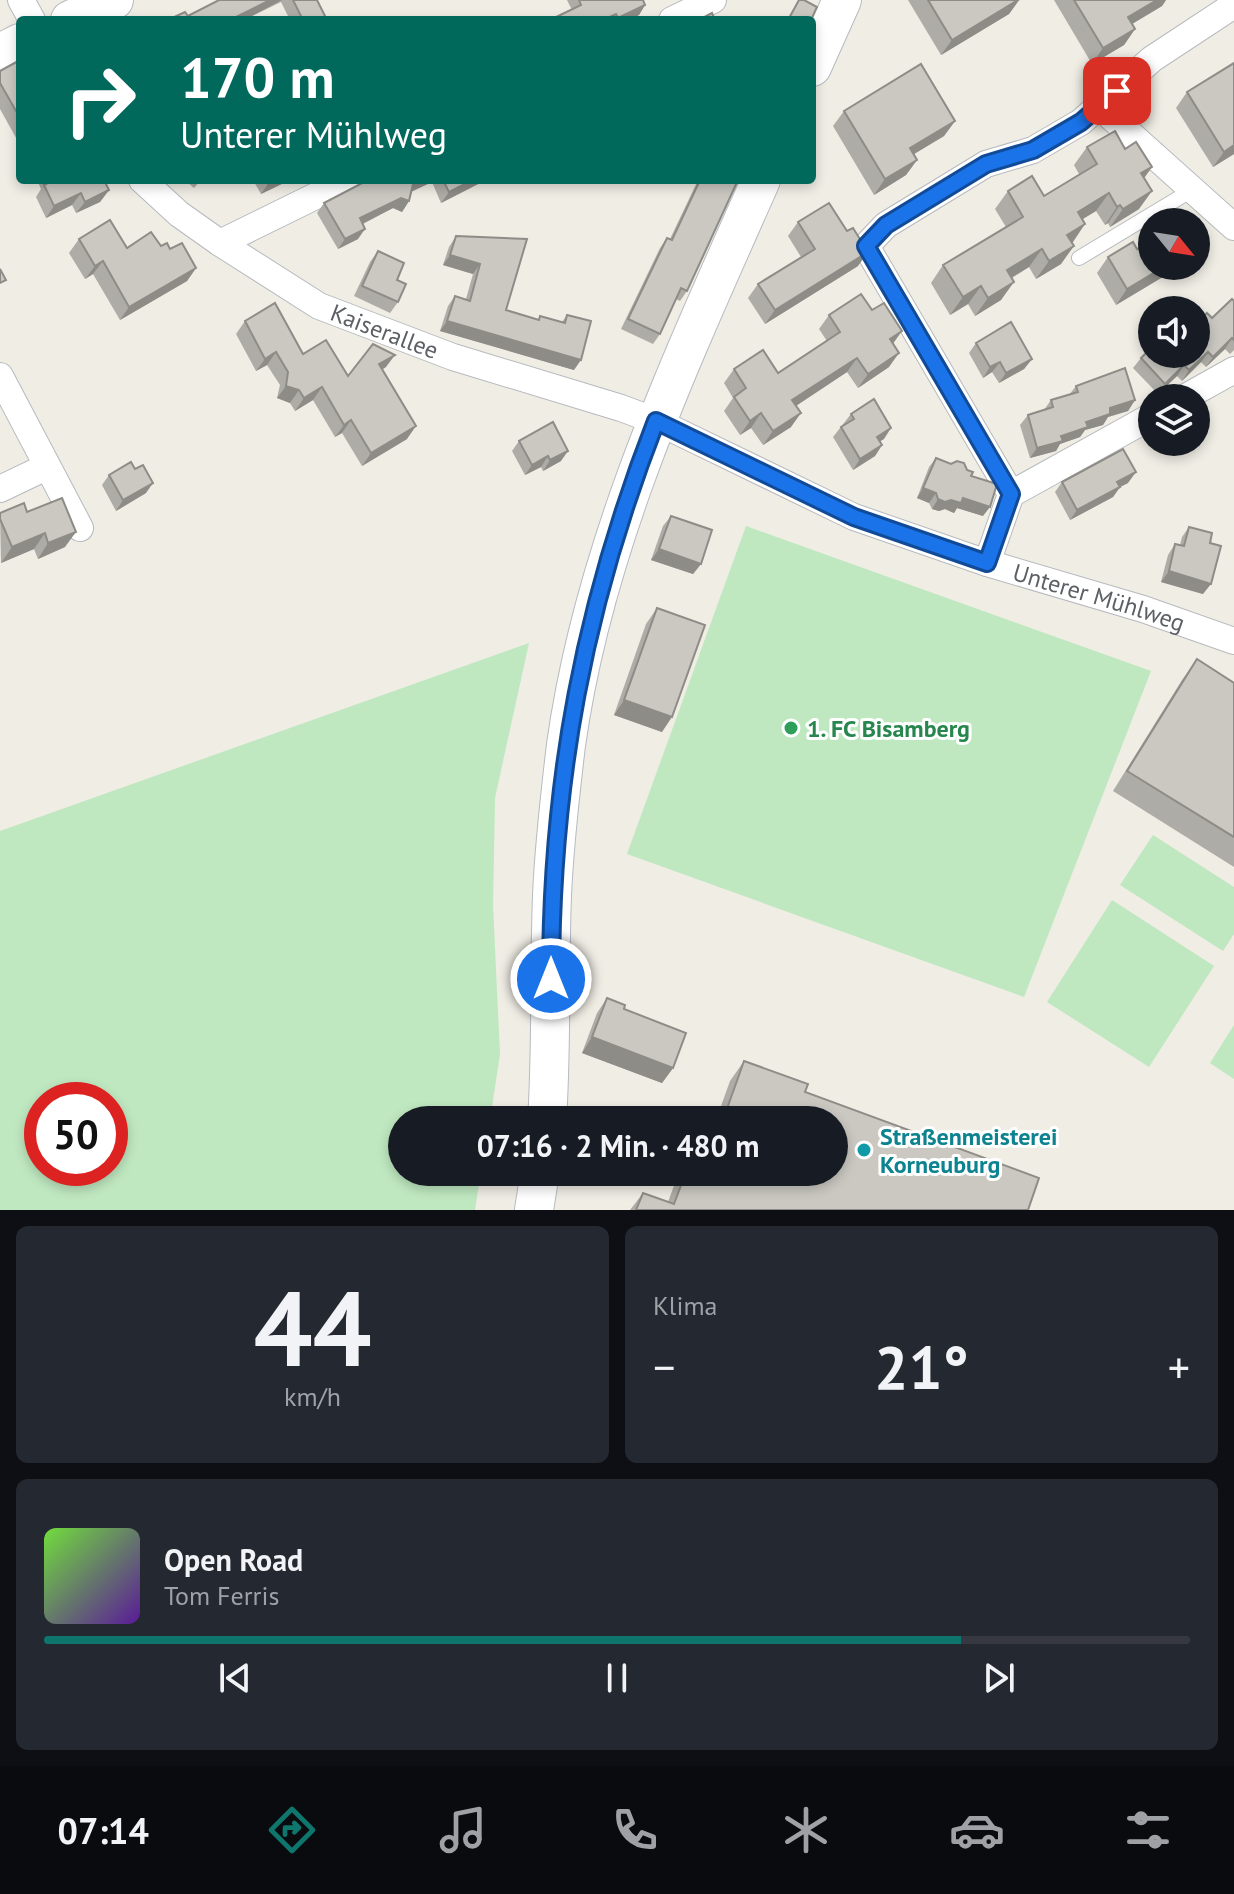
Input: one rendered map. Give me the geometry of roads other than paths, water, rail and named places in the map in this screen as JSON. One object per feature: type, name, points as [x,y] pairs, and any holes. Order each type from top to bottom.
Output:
[{"type":"main road","points":[[79,16],[114,0]]},
{"type":"main road","points":[[816,58],[842,0]]},
{"type":"main road","points":[[548,1106],[552,897],[567,743],[579,673],[593,612],[630,491],[656,421],[759,184]]},
{"type":"main road","points":[[534,1210],[538,1186]]},
{"type":"street","points":[[680,16],[713,0]]},
{"type":"street","points":[[1011,494],[866,246],[886,225],[986,164],[1033,150],[1100,107],[1152,59],[1234,5]]},
{"type":"street","points":[[1100,107],[1234,227]]},
{"type":"street","name":"Kaiserallee","points":[[146,184],[179,214],[220,243],[319,306],[453,357],[656,421]]},
{"type":"street","points":[[220,243],[340,184]]},
{"type":"street","points":[[1209,384],[1234,370]]},
{"type":"street","points":[[0,376],[80,528]]},
{"type":"street","name":"Unterer Mühlweg","points":[[656,421],[854,517],[987,563],[1143,609],[1234,641]]},
{"type":"street","points":[[987,563],[1011,494],[1138,424]]},
{"type":"street","points":[[0,489],[46,467]]},
{"type":"lane","points":[[1079,258],[1192,190]]},
{"type":"place","name":"1. FC Bisamberg","points":[[791,728]]},
{"type":"place","name":"Straßenmeisterei Korneuburg","points":[[864,1150]]}]
